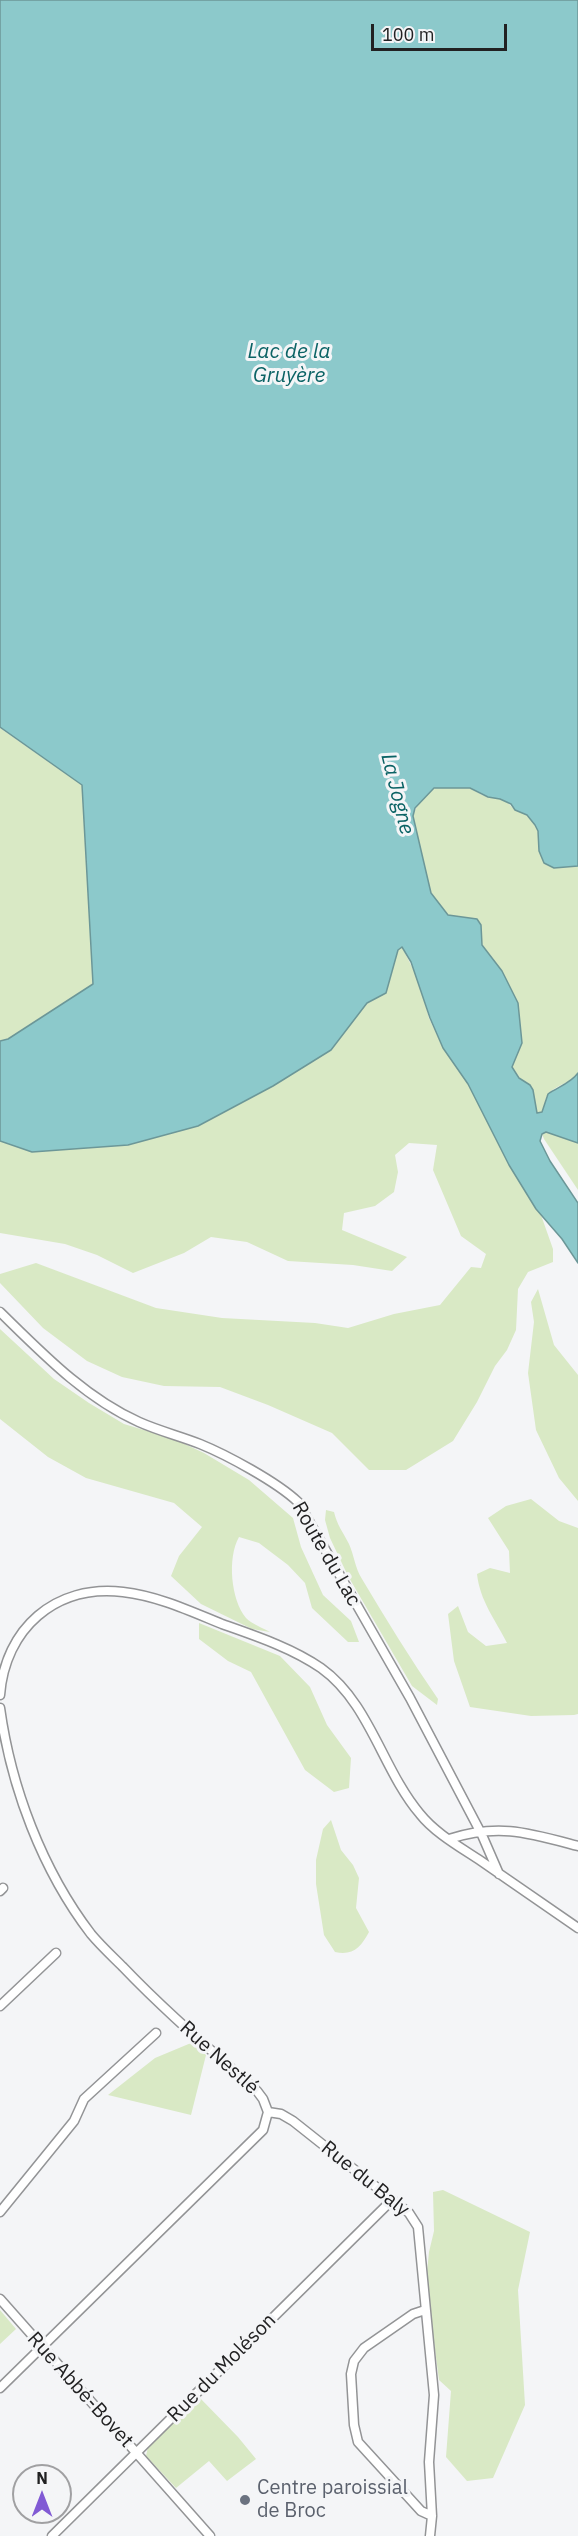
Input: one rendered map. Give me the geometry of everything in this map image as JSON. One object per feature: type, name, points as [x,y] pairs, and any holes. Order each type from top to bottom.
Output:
[{"type":"street","name":"Route du Lac","points":[[0,1312],[44,1355],[89,1392],[139,1422],[202,1445],[276,1485],[298,1502],[410,1698],[480,1831],[499,1874]]},
{"type":"street","points":[[0,1695],[1,1677],[8,1655],[17,1638],[39,1614],[55,1604],[79,1595],[99,1592],[124,1592],[158,1600],[292,1652],[335,1679],[358,1710],[407,1798],[422,1817],[449,1839],[578,1928]]},
{"type":"street","name":"Rue Nestlé","points":[[0,1708],[3,1732],[19,1790],[36,1836],[44,1855],[79,1916],[92,1935],[148,1993],[257,2091],[268,2112],[263,2130],[0,2388]]},
{"type":"street","points":[[449,1839],[480,1831],[500,1829],[522,1831],[578,1845]]},
{"type":"street","points":[[0,2006],[57,1953]]},
{"type":"street","points":[[0,2212],[74,2121],[84,2099],[156,2033]]},
{"type":"street","name":"Rue du Baly","points":[[268,2112],[281,2114],[293,2121],[409,2214],[418,2227],[434,2395],[429,2462],[432,2516],[430,2536]]},
{"type":"street","name":"Rue du Moléson","points":[[52,2536],[392,2200]]},
{"type":"street","name":"Rue Abbé-Bovet","points":[[0,2299],[210,2536]]},
{"type":"street","points":[[425,2310],[413,2314],[364,2348],[354,2361],[351,2374],[354,2425],[358,2442],[422,2511],[432,2516]]},
{"type":"green space","points":[[0,728],[82,785],[93,985],[8,1039],[0,1041]]},
{"type":"green space","points":[[440,786],[470,788],[482,795],[505,800],[515,810],[527,815],[535,825],[538,831],[539,851],[554,868],[578,866],[578,1073],[549,1093],[542,1112],[537,1113],[535,1110],[530,1085],[523,1082],[512,1067],[522,1043],[516,999],[502,971],[482,945],[480,938],[448,915],[431,893],[413,816],[423,798],[431,790]]},
{"type":"green space","points":[[402,947],[419,981],[429,1018],[443,1048],[468,1084],[541,1215],[553,1249],[553,1262],[528,1272],[518,1289],[516,1330],[507,1350],[495,1366],[477,1402],[453,1441],[406,1470],[369,1470],[332,1433],[268,1405],[220,1387],[164,1386],[122,1377],[87,1361],[43,1328],[0,1283],[0,1274],[36,1263],[156,1308],[222,1318],[315,1323],[348,1328],[394,1314],[440,1305],[471,1267],[481,1268],[486,1254],[461,1236],[433,1170],[437,1145],[409,1143],[395,1155],[398,1172],[394,1192],[375,1206],[344,1213],[342,1230],[407,1257],[392,1271],[353,1265],[288,1261],[247,1242],[211,1237],[184,1253],[133,1273],[97,1255],[65,1244],[0,1233],[0,1141],[32,1152],[331,1050],[367,1003],[386,993],[398,950]]},
{"type":"green space","points":[[546,1132],[578,1143],[578,1190],[544,1139],[542,1134]]},
{"type":"green space","points":[[538,1289],[554,1345],[578,1375],[578,1501],[559,1478],[536,1430],[528,1373],[534,1322],[531,1302]]},
{"type":"green space","points":[[0,1329],[54,1379],[89,1403],[124,1424],[174,1439],[204,1453],[249,1480],[293,1518],[301,1547],[323,1595],[351,1621],[359,1642],[348,1642],[312,1608],[305,1583],[288,1565],[259,1543],[239,1537],[235,1546],[232,1567],[237,1601],[246,1618],[270,1632],[252,1629],[201,1604],[171,1576],[179,1556],[202,1527],[174,1503],[86,1478],[48,1457],[0,1419]]},
{"type":"green space","points":[[531,1499],[559,1521],[578,1528],[578,1714],[574,1715],[531,1716],[470,1707],[454,1661],[448,1614],[458,1606],[468,1632],[486,1646],[507,1643],[485,1601],[477,1574],[490,1568],[510,1573],[509,1551],[488,1518],[506,1506]]},
{"type":"green space","points":[[326,1510],[334,1512],[360,1575],[438,1699],[437,1705],[412,1686],[348,1576],[330,1538],[325,1520]]},
{"type":"green space","points":[[199,1623],[280,1656],[310,1687],[327,1725],[351,1758],[349,1788],[334,1792],[305,1770],[251,1672],[228,1661],[199,1639]]},
{"type":"green space","points":[[331,1820],[341,1850],[353,1865],[359,1878],[356,1908],[369,1932],[356,1949],[347,1953],[335,1952],[324,1935],[316,1884],[316,1860],[323,1829]]},
{"type":"green space","points":[[191,2043],[206,2055],[191,2115],[108,2095],[155,2058]]},
{"type":"green space","points":[[443,2190],[530,2232],[518,2290],[525,2405],[493,2478],[467,2481],[446,2457],[451,2391],[439,2380],[426,2281],[434,2231],[433,2192]]},
{"type":"green space","points":[[0,2310],[16,2329],[0,2344]]},
{"type":"green space","points":[[200,2398],[256,2459],[227,2481],[209,2461],[176,2488],[146,2456],[148,2447]]},
{"type":"water","name":"Lac de la Gruyère","points":[[0,0],[578,0],[578,866],[554,868],[544,863],[539,851],[538,831],[527,815],[515,810],[511,804],[488,797],[470,788],[434,788],[415,808],[413,816],[431,893],[448,915],[477,919],[481,925],[482,945],[502,971],[518,1003],[522,1043],[512,1067],[519,1078],[530,1085],[533,1090],[537,1113],[542,1112],[548,1094],[578,1073],[578,1143],[546,1132],[542,1134],[540,1141],[550,1161],[578,1203],[578,1263],[562,1239],[536,1209],[509,1165],[468,1084],[443,1048],[411,962],[402,947],[398,950],[386,993],[367,1003],[331,1050],[273,1086],[198,1126],[128,1145],[32,1152],[0,1141],[0,1041],[8,1039],[93,984],[82,785],[0,727]]},
{"type":"place","name":"Centre paroissial de Broc","points":[[245,2500]]},
{"type":"water label","name":"La Jogne","points":[[397,794]]}]
